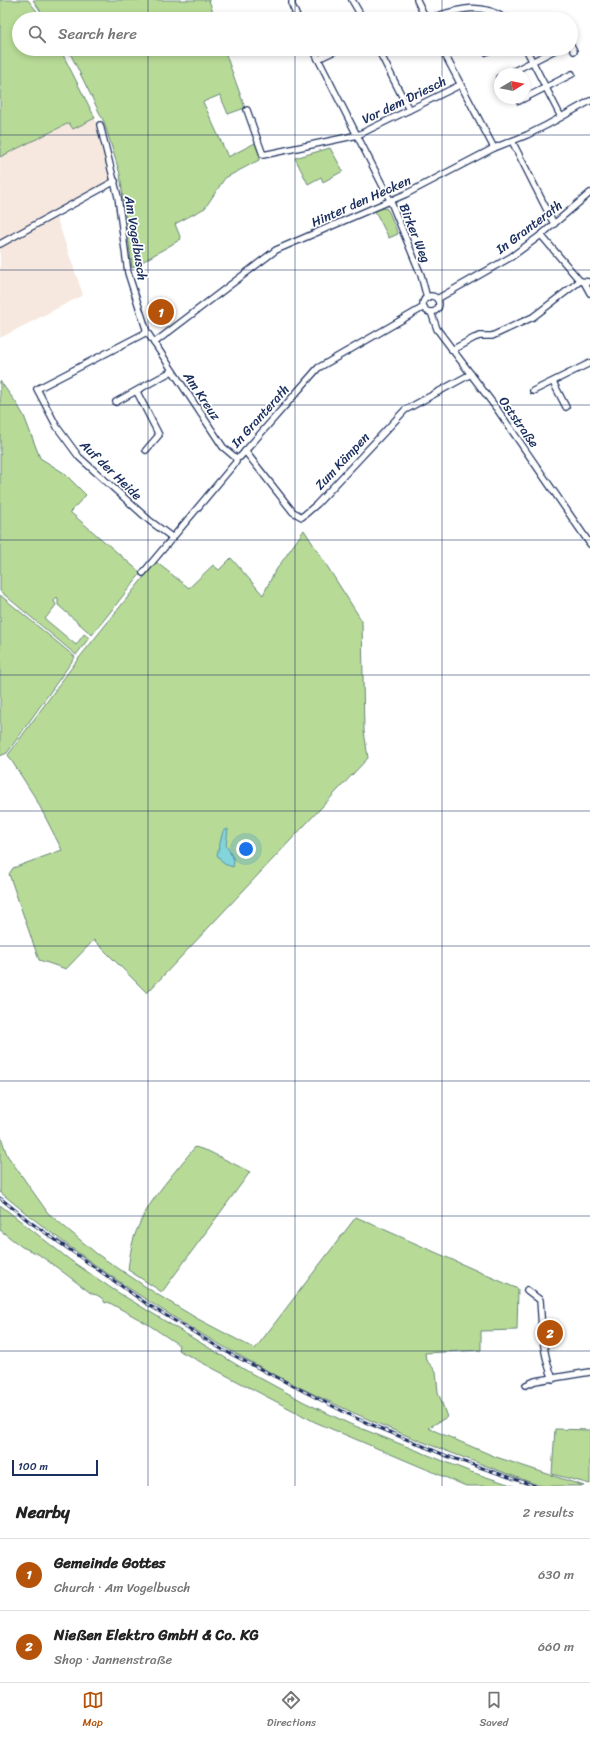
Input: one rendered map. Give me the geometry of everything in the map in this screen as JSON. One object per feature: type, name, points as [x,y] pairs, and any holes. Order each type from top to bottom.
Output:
[{"type":"street","points":[[292,0],[292,5],[295,12]]},
{"type":"street","points":[[352,0],[359,12]]},
{"type":"street","points":[[417,0],[423,12]]},
{"type":"street","points":[[453,12],[478,8],[495,12]]},
{"type":"street","name":"Birker Weg","points":[[316,56],[390,200],[421,275],[427,298]]},
{"type":"street","points":[[318,59],[324,56]]},
{"type":"street","points":[[382,56],[409,110]]},
{"type":"street","points":[[446,56],[494,148]]},
{"type":"street","points":[[529,56],[561,117]]},
{"type":"street","points":[[520,68],[544,56]]},
{"type":"street","points":[[530,96],[572,74]]},
{"type":"street","name":"Vor dem Driesch","points":[[358,135],[460,85]]},
{"type":"street","name":"Hinter den Hecken","points":[[154,344],[276,250],[406,194],[494,148],[527,135],[590,101]]},
{"type":"street","points":[[246,110],[263,155],[358,135]]},
{"type":"street","name":"Am Vogelbusch","points":[[100,125],[115,181],[128,273],[147,332],[154,344]]},
{"type":"street","points":[[512,141],[554,224]]},
{"type":"street","name":"Am Vogelbusch","points":[[0,244],[115,181]]},
{"type":"street","name":"In Granterath","points":[[436,299],[511,257],[541,235],[590,193]]},
{"type":"street","points":[[541,235],[584,282],[590,293]]},
{"type":"street","points":[[452,350],[474,338],[480,336],[492,336],[533,317],[584,282]]},
{"type":"street","points":[[433,297],[436,299],[438,307],[436,310],[431,312],[427,311],[424,307],[424,303],[427,298],[433,297]]},
{"type":"street","name":"In Granterath","points":[[143,573],[236,462],[236,458],[240,457],[318,368],[424,307]]},
{"type":"street","name":"Oststraße","points":[[431,312],[437,329],[471,374],[590,544]]},
{"type":"street","name":"Auf der Heide","points":[[147,332],[37,389],[57,427],[79,457],[150,521],[173,538]]},
{"type":"street","name":"Am Kreuz","points":[[154,344],[223,447],[236,458]]},
{"type":"street","points":[[533,391],[590,363]]},
{"type":"street","points":[[116,402],[137,392],[172,371]]},
{"type":"street","name":"Zum Kämpen","points":[[245,450],[293,512],[302,517],[317,504],[405,410],[471,374]]},
{"type":"street","points":[[553,382],[566,407]]},
{"type":"street","points":[[137,392],[159,435],[146,450]]},
{"type":"street","points":[[527,1290],[540,1300],[542,1335],[546,1364],[553,1379]]},
{"type":"street","points":[[526,1385],[530,1382],[590,1372]]},
{"type":"shaded area","points":[[95,118],[112,184],[56,216],[83,295],[0,338],[0,157],[69,123],[73,129]]},
{"type":"green space","points":[[0,0],[28,0],[37,12],[12,12],[12,56],[64,56],[95,118],[73,129],[69,123],[0,157]]},
{"type":"green space","points":[[33,0],[209,0],[213,12],[41,12]]},
{"type":"green space","points":[[71,56],[226,56],[245,108],[228,114],[220,95],[203,102],[228,157],[257,142],[261,154],[259,160],[225,178],[205,208],[175,224],[181,239],[132,268],[120,174],[104,122]]},
{"type":"green space","points":[[330,148],[343,171],[323,182],[321,177],[308,184],[295,158]]},
{"type":"green space","points":[[383,208],[387,209],[389,212],[398,234],[389,238],[375,211]]},
{"type":"green space","points":[[0,381],[24,416],[40,458],[64,473],[86,495],[70,512],[141,573],[92,635],[58,605],[57,597],[54,601],[56,605],[45,619],[76,645],[84,634],[89,638],[76,655],[0,591]]},
{"type":"green space","points":[[304,530],[362,621],[364,731],[368,758],[147,993],[94,940],[66,969],[39,960],[9,874],[13,868],[62,850],[36,799],[8,755],[75,663],[156,562],[189,588],[213,565],[219,570],[231,558],[263,595],[274,573]]},
{"type":"green space","points":[[0,595],[75,657],[7,753],[0,756]]},
{"type":"green space","points":[[0,1134],[7,1155],[48,1213],[97,1254],[158,1295],[198,1319],[255,1349],[356,1217],[518,1289],[517,1330],[481,1331],[481,1350],[425,1353],[426,1360],[436,1371],[438,1392],[447,1417],[428,1428],[496,1457],[584,1486],[538,1485],[441,1449],[323,1399],[210,1339],[102,1270],[50,1232],[0,1192]]},
{"type":"green space","points":[[195,1147],[208,1151],[250,1172],[162,1292],[128,1270],[132,1247],[137,1230],[150,1204],[164,1184]]},
{"type":"green space","points":[[0,1205],[70,1260],[114,1290],[247,1371],[304,1402],[350,1424],[471,1472],[514,1486],[466,1486],[315,1422],[178,1350],[179,1345],[146,1323],[108,1302],[105,1303],[103,1299],[92,1294],[38,1254],[22,1247],[0,1230]]},
{"type":"green space","points":[[555,1429],[590,1430],[590,1484],[552,1474]]},
{"type":"water","points":[[228,829],[226,845],[234,860],[233,867],[224,864],[217,855],[223,831]]},
{"type":"railway","points":[[0,1198],[30,1222],[147,1304],[223,1350],[358,1419],[447,1456],[535,1486]]},
{"type":"place","name":"Gemeinde Gottes","points":[[161,312]]},
{"type":"place","name":"Nießen Elektro GmbH & Co. KG","points":[[550,1333]]}]
